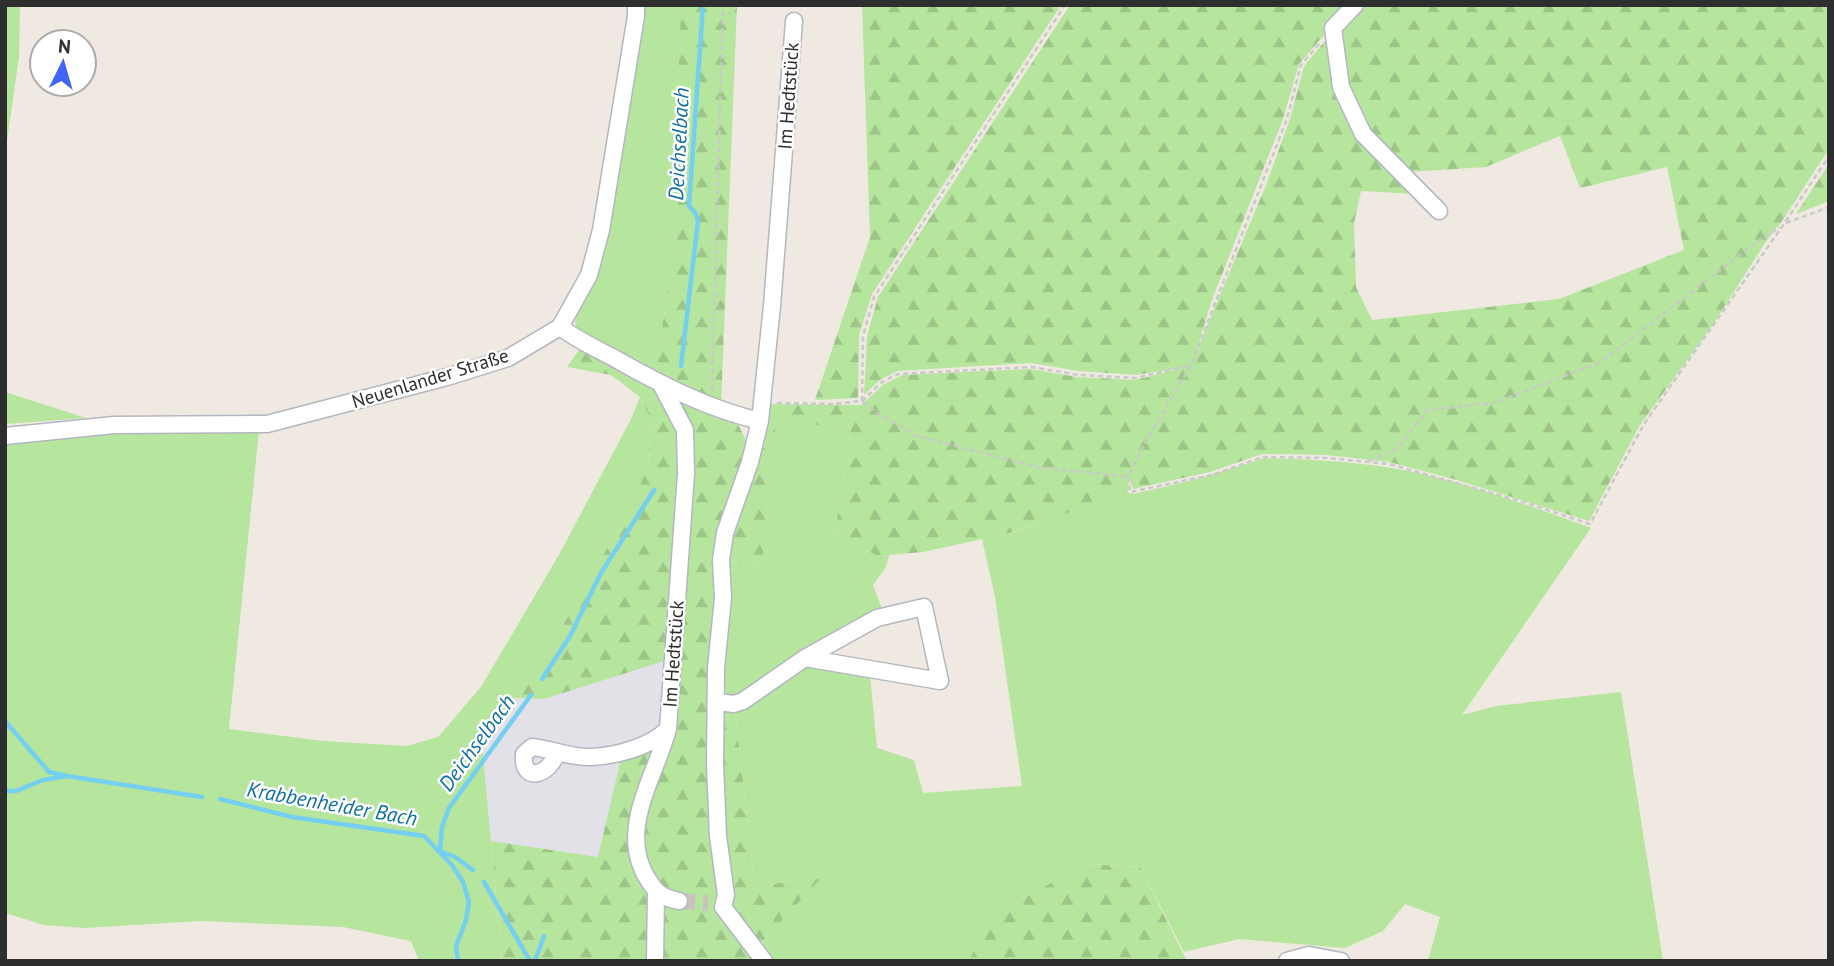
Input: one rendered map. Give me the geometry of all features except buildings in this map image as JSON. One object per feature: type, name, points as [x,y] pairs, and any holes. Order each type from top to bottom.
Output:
[{"type":"street","points":[[636,5],[601,230],[589,275],[560,327],[580,342],[618,360],[662,386],[728,413],[760,421]]},
{"type":"street","points":[[1354,5],[1333,28],[1341,87],[1363,134],[1439,211]]},
{"type":"street","name":"Im Hedtstück","points":[[764,961],[715,905],[726,895],[718,836],[715,764],[716,668],[723,598],[721,560],[725,533],[750,462],[760,421],[794,21]]},
{"type":"street","name":"Neuenlander Straße","points":[[5,436],[114,425],[267,424],[447,377],[508,358],[560,327]]},
{"type":"street","name":"Im Hedtstück","points":[[656,892],[643,873],[636,832],[644,789],[668,729],[686,473],[685,430],[662,386]]},
{"type":"street","points":[[717,702],[734,704],[743,701],[805,658],[877,618],[924,607],[940,681],[805,658]]},
{"type":"street","points":[[557,752],[591,757],[618,753],[650,743],[668,729]]},
{"type":"street","points":[[656,892],[665,899],[679,901]]},
{"type":"street","points":[[655,961],[656,892]]},
{"type":"street","points":[[1287,961],[1309,955],[1341,961]]},
{"type":"path","points":[[711,406],[723,5]]},
{"type":"path","points":[[862,401],[863,336],[874,297],[1065,5]]},
{"type":"path","points":[[1333,28],[1301,65],[1282,132],[1192,365],[1149,436],[1128,477],[1130,492],[1212,475],[1263,457],[1369,461],[1451,480],[1590,524],[1644,424],[1829,156]]},
{"type":"path","points":[[1369,461],[1398,448],[1427,410],[1494,403],[1601,362],[1747,249],[1784,224],[1829,207]]},
{"type":"path","points":[[762,404],[862,401],[882,382],[898,374],[1031,367],[1079,375],[1136,378],[1192,365]]},
{"type":"path","points":[[862,401],[916,436],[1038,467],[1128,477]]},
{"type":"shaded area","points":[[664,660],[659,743],[621,758],[598,857],[491,841],[482,744],[515,698],[544,699]]},
{"type":"green space","points":[[5,5],[20,5],[19,57],[5,155]]},
{"type":"green space","points":[[641,5],[682,5],[678,89],[678,218],[657,364],[629,350],[605,349],[578,334],[575,322]]},
{"type":"green space","points":[[681,5],[737,5],[721,405],[605,349],[629,350],[657,363],[678,218]]},
{"type":"green space","points":[[862,5],[1061,5],[872,294],[859,335],[858,398],[815,400],[870,237]]},
{"type":"green space","points":[[1070,5],[1350,5],[1299,64],[1283,119],[1212,300],[1195,355],[1266,185],[1290,119],[1304,66],[1329,36],[1335,88],[1354,128],[1417,194],[1361,191],[1354,223],[1356,287],[1372,320],[1559,299],[1684,250],[1667,167],[1580,188],[1560,136],[1486,167],[1410,172],[1368,132],[1344,86],[1337,30],[1360,5],[1829,5],[1829,149],[1712,326],[1640,425],[1589,521],[1389,462],[1327,455],[1262,454],[1210,472],[1133,489],[1129,479],[1128,492],[1010,533],[923,552],[877,556],[835,533],[851,428],[776,421],[762,565],[725,562],[728,537],[740,499],[754,459],[764,447],[768,404],[861,405],[884,384],[903,375],[1030,369],[1077,377],[1136,380],[1181,368],[1136,375],[1079,371],[1031,363],[897,371],[880,380],[864,395],[867,336],[878,297]]},
{"type":"green space","points":[[1829,164],[1829,201],[1796,214]]},
{"type":"green space","points":[[581,347],[739,426],[745,438],[747,458],[720,535],[711,699],[735,709],[753,872],[772,884],[821,878],[762,942],[752,949],[761,961],[502,961],[491,841],[598,857],[621,758],[659,743],[664,661],[544,699],[515,698],[544,658],[633,503],[648,465],[651,420],[640,397],[611,375],[567,367]]},
{"type":"green space","points":[[5,392],[86,418],[5,424]]},
{"type":"green space","points":[[640,397],[651,420],[648,465],[633,503],[544,658],[482,744],[502,961],[419,961],[411,941],[343,927],[200,921],[85,928],[44,925],[5,913],[5,438],[88,432],[215,433],[259,430],[229,729],[323,741],[407,746],[438,737],[481,687],[560,553]]},
{"type":"green space","points":[[775,420],[851,428],[835,533],[877,556],[889,555],[886,567],[873,585],[883,611],[735,697],[726,694],[723,681],[725,562],[762,565]]},
{"type":"green space","points":[[1264,458],[1341,462],[1411,472],[1490,493],[1591,528],[1462,715],[1496,706],[1621,692],[1663,961],[1428,961],[1440,917],[1405,904],[1383,931],[1345,948],[1239,939],[1184,952],[1140,867],[1087,864],[989,916],[969,961],[775,961],[762,942],[820,878],[772,884],[753,872],[735,709],[805,666],[870,675],[877,748],[914,760],[923,793],[1022,786],[995,597],[982,539],[1011,533],[1126,492],[1132,494],[1165,487]]},
{"type":"green space","points":[[1087,864],[1140,867],[1187,961],[969,961],[989,916]]},
{"type":"waterway","name":"Deichselbach","points":[[681,366],[698,221],[689,206],[703,5]]},
{"type":"waterway","name":"Deichselbach","points":[[542,679],[570,636],[601,573],[654,490]]},
{"type":"waterway","name":"Deichselbach","points":[[473,870],[455,857],[440,851],[442,827],[449,808],[531,695]]},
{"type":"waterway","points":[[5,721],[49,772],[64,775]]},
{"type":"waterway","name":"Krabbenheider Bach","points":[[5,791],[16,791],[43,780],[67,776],[202,797]]},
{"type":"waterway","name":"Krabbenheider Bach","points":[[220,799],[292,817],[424,836],[452,865],[463,882],[469,902],[466,920],[456,946],[458,961]]},
{"type":"waterway","points":[[484,882],[530,961]]},
{"type":"waterway","points":[[535,961],[544,936]]},
{"type":"tunnel","points":[[679,901],[708,903]]}]
